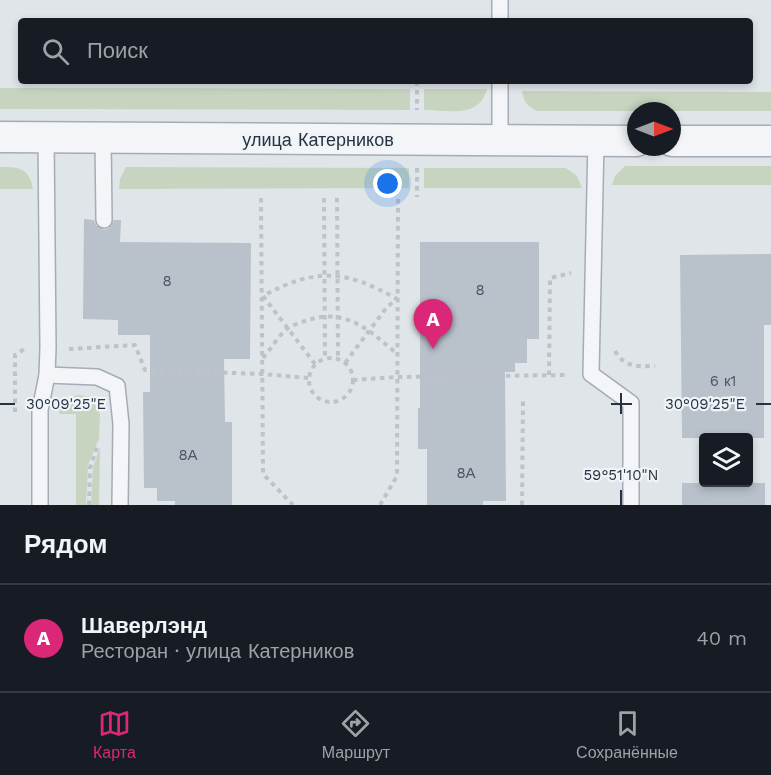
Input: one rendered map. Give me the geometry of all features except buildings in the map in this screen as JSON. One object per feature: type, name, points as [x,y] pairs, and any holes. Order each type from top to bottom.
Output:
[{"type":"street","name":"улица Катерников","points":[[0,137],[627,141]]},
{"type":"street","points":[[681,141],[771,141]]},
{"type":"lane","points":[[500,0],[500,18]]},
{"type":"lane","points":[[500,84],[500,140]]},
{"type":"lane","points":[[40,505],[40,410],[47,375],[48,347],[46,137]]},
{"type":"lane","points":[[103,138],[104,220]]},
{"type":"lane","points":[[596,141],[591,374],[631,403],[632,505]]},
{"type":"lane","points":[[47,375],[97,377],[117,386],[121,424],[120,505]]},
{"type":"path","points":[[417,84],[417,112]]},
{"type":"path","points":[[417,168],[417,197]]},
{"type":"path","points":[[380,505],[398,476],[399,197]]},
{"type":"path","points":[[261,198],[263,474],[293,505]]},
{"type":"path","points":[[324,198],[325,358]]},
{"type":"path","points":[[337,198],[338,359]]},
{"type":"path","points":[[549,375],[550,278],[571,273],[577,268]]},
{"type":"path","points":[[263,296],[293,281],[337,275],[366,282],[397,299]]},
{"type":"path","points":[[263,296],[315,364]]},
{"type":"path","points":[[345,363],[387,307],[397,299]]},
{"type":"path","points":[[262,358],[288,328],[324,317],[348,319],[369,330],[397,354]]},
{"type":"path","points":[[15,412],[15,355],[26,348],[30,338]]},
{"type":"path","points":[[48,347],[75,350],[135,345],[144,370],[308,378]]},
{"type":"path","points":[[614,348],[619,358],[630,365],[655,366]]},
{"type":"path","points":[[325,358],[338,359],[350,368],[353,380],[348,395],[334,402],[318,399],[309,386],[308,378],[315,364],[325,358]]},
{"type":"path","points":[[353,380],[397,377],[591,374]]},
{"type":"path","points":[[522,505],[523,399]]},
{"type":"green space","points":[[0,88],[410,89],[410,110],[0,109]]},
{"type":"green space","points":[[424,89],[487,89],[483,99],[477,105],[462,111],[453,111],[424,110]]},
{"type":"green space","points":[[522,91],[771,92],[771,111],[681,111],[681,102],[627,102],[627,111],[537,111],[526,103]]},
{"type":"green space","points":[[625,166],[771,166],[771,185],[612,185],[615,176]]},
{"type":"green space","points":[[0,167],[22,170],[29,177],[33,189],[0,189]]},
{"type":"green space","points":[[126,167],[409,168],[409,188],[119,189],[120,179]]},
{"type":"green space","points":[[424,168],[566,168],[577,176],[582,188],[424,188]]},
{"type":"green space","points":[[79,395],[92,397],[100,414],[99,439],[88,465],[86,505],[76,505],[76,414],[59,414],[65,400]]},
{"type":"green space","points":[[100,447],[99,505],[91,505],[93,467]]},
{"type":"place","name":"Шаверлэнд","points":[[433,349]]}]
